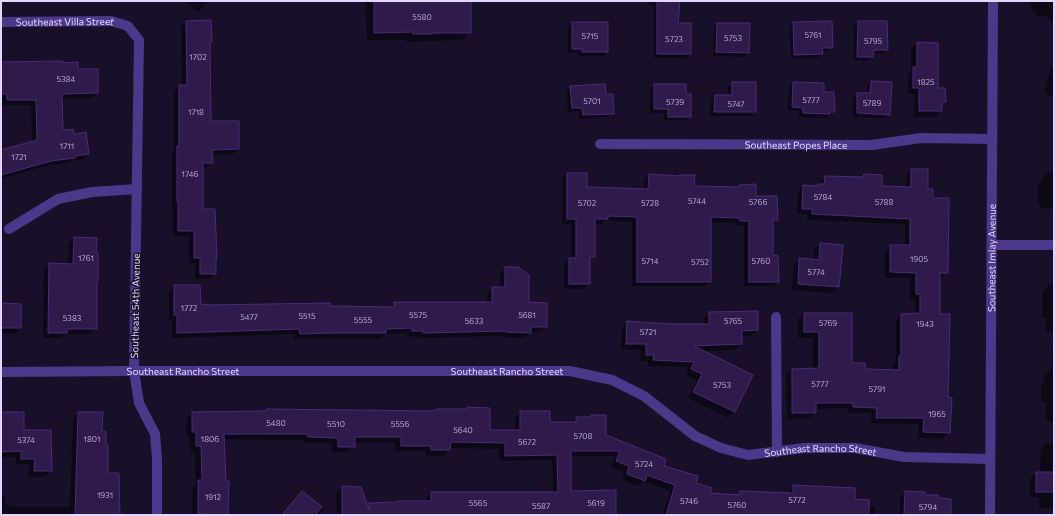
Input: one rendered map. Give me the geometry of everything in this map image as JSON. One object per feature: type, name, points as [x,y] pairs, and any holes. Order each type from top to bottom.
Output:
[{"type":"street","name":"Southeast Imlay Avenue","points":[[990,515],[993,1]]},
{"type":"street","name":"Southeast Villa Street","points":[[1,22],[111,21],[128,26]]},
{"type":"street","name":"Southeast 54th Avenue","points":[[128,26],[139,40],[134,371],[139,403],[155,434],[157,459],[157,515]]},
{"type":"street","name":"Southeast Popes Place","points":[[600,144],[872,145],[921,138],[992,139]]},
{"type":"street","points":[[9,229],[58,199],[92,192],[137,189]]},
{"type":"street","points":[[992,245],[1054,245]]},
{"type":"street","points":[[776,317],[777,452]]},
{"type":"street","name":"Southeast Rancho Street","points":[[1,372],[570,371],[612,380],[644,396],[695,436],[721,448],[748,455],[804,448],[855,448],[904,457],[990,459]]},
{"type":"building","points":[[374,1],[471,1],[471,33],[374,33]]},
{"type":"building","points":[[657,1],[680,1],[678,23],[691,23],[691,54],[657,54]]},
{"type":"building","points":[[211,20],[211,121],[239,121],[239,149],[212,150],[213,163],[203,163],[203,209],[215,209],[217,258],[216,274],[200,274],[200,258],[194,258],[194,231],[178,231],[177,146],[179,146],[179,85],[187,85],[186,21]]},
{"type":"building","points":[[832,21],[833,48],[822,48],[823,54],[794,55],[793,22]]},
{"type":"building","points":[[858,21],[887,21],[888,50],[874,50],[873,57],[857,57]]},
{"type":"building","points":[[572,22],[608,22],[608,52],[582,52],[582,49],[572,49]]},
{"type":"building","points":[[717,23],[750,23],[749,53],[716,52]]},
{"type":"building","points":[[917,42],[938,43],[938,88],[945,88],[946,102],[942,102],[942,111],[919,111],[919,88],[913,88],[913,67],[917,67]]},
{"type":"building","points":[[63,61],[63,63],[78,62],[78,69],[98,69],[98,93],[62,94],[63,130],[73,129],[74,134],[86,132],[89,154],[75,156],[75,158],[51,161],[1,175],[1,150],[37,140],[36,100],[7,100],[7,94],[1,94],[1,62]]},
{"type":"building","points":[[871,81],[892,82],[890,115],[857,113],[857,93],[870,93]]},
{"type":"building","points":[[732,82],[756,82],[756,112],[714,112],[715,95],[732,95]]},
{"type":"building","points":[[793,82],[824,83],[824,92],[834,92],[835,112],[830,112],[830,114],[803,113],[803,108],[792,107]]},
{"type":"building","points":[[605,84],[606,94],[613,94],[614,114],[583,115],[582,108],[572,108],[570,86]]},
{"type":"building","points":[[654,84],[686,84],[686,94],[691,94],[691,117],[668,117],[668,109],[654,109]]},
{"type":"building","points":[[911,169],[928,169],[928,189],[933,189],[933,198],[949,198],[948,273],[940,273],[940,314],[950,314],[948,397],[952,398],[950,433],[923,432],[924,418],[876,418],[877,408],[853,407],[853,403],[816,403],[816,413],[792,413],[792,369],[819,368],[819,332],[804,332],[804,313],[852,313],[852,363],[865,363],[865,369],[899,370],[899,356],[901,356],[901,314],[920,313],[920,294],[916,294],[916,273],[890,272],[890,245],[910,245],[910,219],[812,214],[812,209],[802,209],[803,185],[818,186],[818,184],[824,184],[825,176],[863,177],[864,174],[882,175],[882,186],[911,187]]},
{"type":"building","points":[[567,173],[587,173],[587,187],[648,189],[649,174],[679,176],[695,175],[694,186],[739,187],[739,185],[756,184],[756,196],[777,196],[778,220],[773,220],[773,255],[778,256],[779,282],[749,282],[749,221],[740,221],[739,218],[711,217],[711,282],[637,282],[637,217],[608,216],[608,219],[595,219],[595,257],[590,257],[590,284],[569,284],[569,258],[576,258],[576,219],[567,219]]},
{"type":"building","points":[[74,237],[97,238],[97,329],[67,329],[67,333],[48,333],[49,263],[73,264]]},
{"type":"building","points":[[820,243],[843,245],[839,287],[798,284],[799,258],[819,260]]},
{"type":"building","points":[[505,267],[518,267],[529,275],[529,302],[547,303],[547,327],[531,327],[531,333],[506,331],[423,333],[423,331],[412,331],[412,328],[386,329],[386,333],[300,334],[299,329],[177,333],[177,315],[174,315],[174,285],[200,285],[201,304],[210,305],[330,303],[330,306],[394,307],[394,302],[492,302],[492,287],[505,287]]},
{"type":"building","points":[[1,303],[21,304],[21,328],[1,328]]},
{"type":"building","points":[[758,311],[758,330],[742,331],[742,344],[694,346],[753,375],[735,412],[693,392],[702,374],[691,369],[694,362],[653,360],[654,355],[646,355],[646,344],[626,344],[627,321],[670,324],[709,324],[709,312]]},
{"type":"building","points":[[467,407],[490,408],[490,430],[520,430],[520,411],[550,411],[550,422],[576,422],[576,417],[606,415],[606,435],[666,459],[664,466],[698,476],[696,483],[712,488],[710,493],[740,495],[740,491],[793,493],[793,485],[855,488],[855,499],[869,500],[869,515],[666,515],[675,485],[647,475],[645,481],[627,474],[629,466],[616,461],[620,451],[571,451],[571,491],[616,490],[616,515],[342,515],[342,486],[361,487],[369,509],[369,503],[431,501],[431,492],[558,492],[557,455],[505,456],[505,443],[451,442],[450,450],[431,450],[431,446],[401,446],[401,437],[355,437],[355,447],[338,447],[338,438],[308,437],[308,434],[224,434],[226,481],[229,481],[228,515],[198,514],[198,480],[202,480],[201,446],[196,446],[196,432],[192,432],[192,412],[266,411],[266,409],[433,411],[436,409],[467,409]]},
{"type":"building","points":[[1,412],[24,412],[24,430],[51,430],[52,471],[34,471],[35,459],[21,459],[21,451],[1,452]]},
{"type":"building","points":[[78,412],[103,412],[102,431],[106,432],[106,445],[108,445],[108,473],[119,473],[120,515],[75,515]]},
{"type":"building","points":[[1036,472],[1054,472],[1054,492],[1036,492]]},
{"type":"building","points":[[302,491],[322,507],[315,515],[282,515]]},
{"type":"building","points":[[905,491],[925,492],[925,495],[938,495],[938,498],[951,499],[951,515],[904,515]]}]
